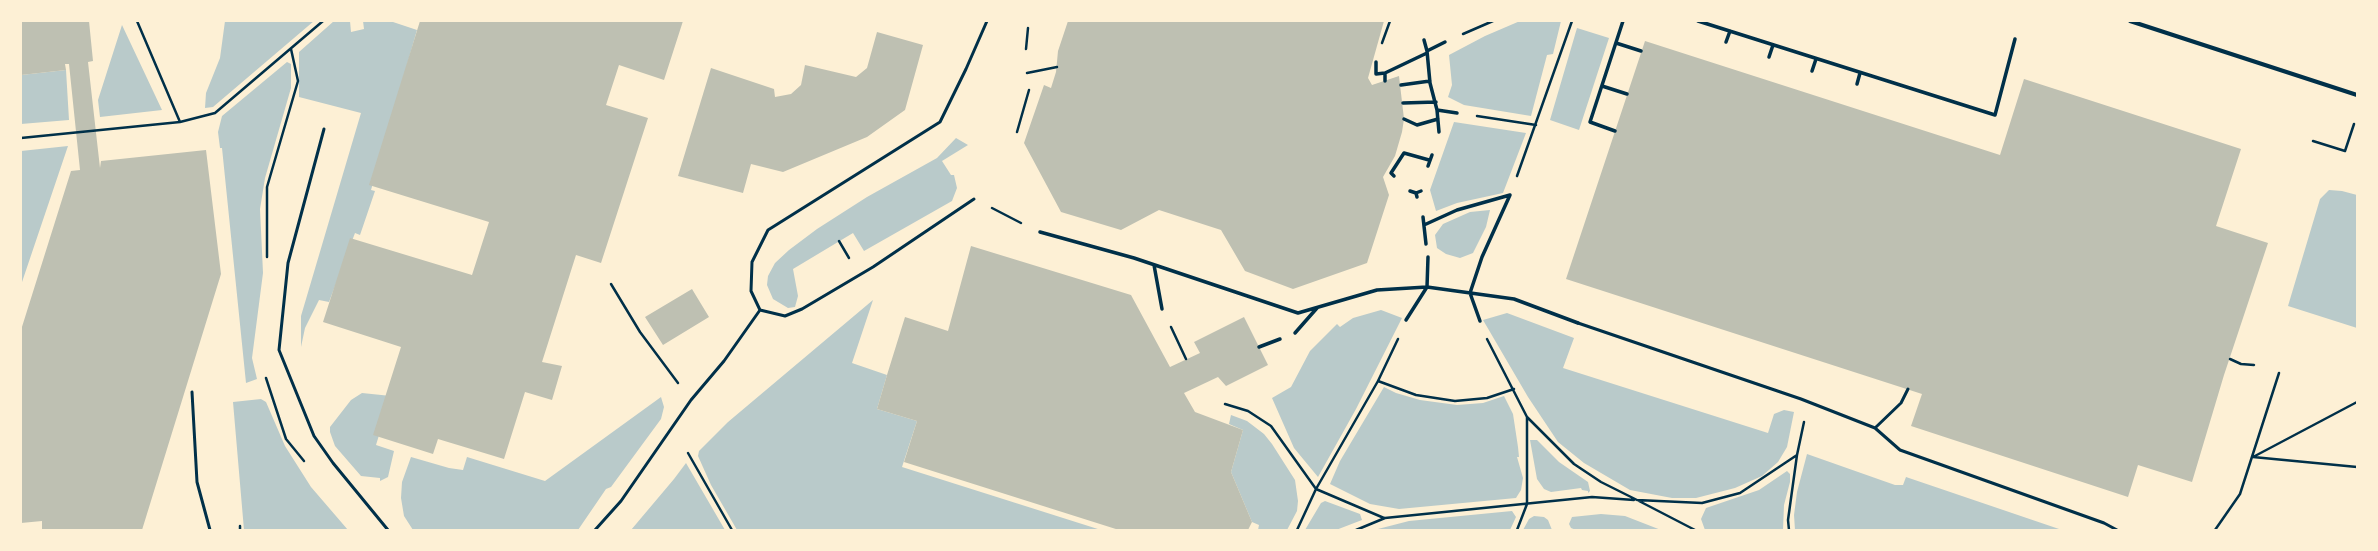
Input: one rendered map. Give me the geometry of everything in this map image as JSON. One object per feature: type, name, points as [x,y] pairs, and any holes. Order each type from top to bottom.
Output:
[{"type":"street","points":[[1615,131],[1590,122],[1623,21]]},
{"type":"street","points":[[1698,21],[1994,116],[2015,39]]},
{"type":"street","points":[[2130,21],[2357,95]]},
{"type":"street","points":[[1726,42],[1730,31]]},
{"type":"street","points":[[1424,40],[1427,52],[1430,81],[1436,102],[1439,132]]},
{"type":"street","points":[[1376,62],[1376,74],[1385,73],[1444,42]]},
{"type":"street","points":[[1616,43],[1641,51]]},
{"type":"street","points":[[1769,57],[1773,45]]},
{"type":"street","points":[[1812,71],[1816,59]]},
{"type":"street","points":[[1385,73],[1386,81]]},
{"type":"street","points":[[1857,84],[1860,73]]},
{"type":"street","points":[[1401,84],[1430,81]]},
{"type":"street","points":[[1602,86],[1627,94]]},
{"type":"street","points":[[1404,103],[1436,102]]},
{"type":"street","points":[[1437,110],[1457,114]]},
{"type":"street","points":[[1404,118],[1417,125],[1438,119]]},
{"type":"street","points":[[1387,169],[1393,175],[1404,153],[1429,160]]},
{"type":"street","points":[[1428,166],[1432,155]]},
{"type":"street","points":[[1410,191],[1417,195],[1422,191]]},
{"type":"street","points":[[1424,225],[1457,210],[1510,195]]},
{"type":"street","points":[[1480,321],[1470,293],[1482,257],[1510,195]]},
{"type":"street","points":[[1423,217],[1426,244]]},
{"type":"street","points":[[1040,232],[1154,265],[1298,313],[1377,290],[1426,287],[1514,300],[1578,323]]},
{"type":"street","points":[[1406,320],[1426,287],[1428,256]]},
{"type":"street","points":[[1154,265],[1162,309]]},
{"type":"street","points":[[1295,332],[1317,308]]},
{"type":"street","points":[[1259,347],[1280,339]]},
{"type":"lane","points":[[974,199],[873,267],[802,309],[785,316],[760,310],[750,291],[752,262],[768,230],[940,122],[966,69],[986,21]]},
{"type":"lane","points":[[324,129],[288,263],[279,350],[314,436],[333,463],[388,530]]},
{"type":"lane","points":[[594,530],[621,501],[690,400],[724,361],[760,310]]},
{"type":"lane","points":[[1578,323],[1801,399],[1875,428],[1900,450],[2104,523],[2117,530]]},
{"type":"lane","points":[[1875,428],[1901,403],[1908,389]]},
{"type":"lane","points":[[192,392],[197,482],[210,530]]},
{"type":"path","points":[[137,21],[180,122]]},
{"type":"path","points":[[21,138],[180,122],[215,113],[323,21]]},
{"type":"path","points":[[1444,42],[1493,21]]},
{"type":"path","points":[[1510,195],[1572,21]]},
{"type":"path","points":[[1026,49],[1028,28]]},
{"type":"path","points":[[1027,73],[1057,67]]},
{"type":"path","points":[[1017,132],[1029,90]]},
{"type":"path","points":[[1457,114],[1536,125]]},
{"type":"path","points":[[2313,141],[2345,151],[2354,124]]},
{"type":"path","points":[[974,199],[1040,232]]},
{"type":"path","points":[[839,241],[851,263]]},
{"type":"path","points":[[611,284],[640,332],[690,400]]},
{"type":"path","points":[[1162,309],[1186,359]]},
{"type":"path","points":[[1297,530],[1316,489],[1378,381],[1400,336]]},
{"type":"path","points":[[1493,354],[1514,389],[1527,417],[1574,464],[1601,482],[1695,530]]},
{"type":"path","points":[[2230,360],[2240,364],[2254,364]]},
{"type":"path","points":[[2215,530],[2240,494],[2279,373]]},
{"type":"path","points":[[1378,381],[1416,395],[1455,401],[1487,398],[1514,389]]},
{"type":"path","points":[[2253,457],[2357,402]]},
{"type":"path","points":[[1225,404],[1248,411],[1271,426],[1316,489],[1385,518]]},
{"type":"path","points":[[1789,530],[1788,520],[1797,455],[1806,416]]},
{"type":"path","points":[[1517,530],[1527,504],[1527,417]]},
{"type":"path","points":[[688,453],[732,530]]},
{"type":"path","points":[[1356,530],[1385,518],[1592,497],[1702,504],[1740,493],[1797,455]]},
{"type":"path","points":[[2253,457],[2357,467]]},
{"type":"shaded area","points":[[225,21],[314,21],[213,107],[205,108],[206,93],[220,58]]},
{"type":"shaded area","points":[[334,21],[350,21],[351,32],[364,29],[363,21],[390,21],[417,30],[371,190],[375,191],[360,235],[355,233],[329,302],[319,300],[305,328],[301,347],[301,316],[361,113],[299,97],[299,52]]},
{"type":"shaded area","points":[[1520,21],[1561,21],[1553,54],[1547,55],[1531,116],[1464,105],[1448,97],[1452,85],[1449,55],[1485,36]]},
{"type":"shaded area","points":[[122,25],[162,110],[100,117],[98,100]]},
{"type":"shaded area","points":[[1577,28],[1609,38],[1579,130],[1550,120]]},
{"type":"shaded area","points":[[287,62],[291,64],[291,88],[265,178],[260,209],[263,273],[252,358],[257,379],[246,383],[222,148],[220,148],[218,132],[222,116]]},
{"type":"shaded area","points":[[66,70],[69,120],[21,124],[21,75]]},
{"type":"shaded area","points":[[1454,122],[1526,133],[1503,193],[1457,203],[1436,211],[1430,190]]},
{"type":"shaded area","points":[[956,138],[968,145],[942,161],[951,175],[954,175],[957,188],[952,201],[864,251],[853,233],[793,269],[798,296],[795,307],[788,308],[773,299],[767,285],[768,276],[775,263],[789,250],[817,229],[867,197],[937,158]]},
{"type":"shaded area","points":[[68,146],[21,285],[21,151]]},
{"type":"shaded area","points":[[2329,190],[2342,191],[2357,195],[2357,328],[2288,306],[2320,199]]},
{"type":"shaded area","points":[[1490,210],[1486,227],[1473,253],[1460,258],[1446,254],[1437,248],[1435,235],[1443,224],[1470,212]]},
{"type":"shaded area","points":[[873,300],[852,363],[887,375],[877,409],[917,421],[902,467],[1101,530],[737,530],[711,485],[698,456],[699,451],[728,422]]},
{"type":"shaded area","points":[[1381,310],[1402,318],[1356,409],[1318,477],[1294,448],[1272,398],[1291,387],[1310,351],[1337,324],[1340,327],[1353,318]]},
{"type":"shaded area","points":[[1507,313],[1574,338],[1563,368],[1768,433],[1774,414],[1784,410],[1794,412],[1787,447],[1778,462],[1762,476],[1735,488],[1696,498],[1672,498],[1630,490],[1584,463],[1558,442],[1528,397],[1483,320]]},
{"type":"shaded area","points":[[1384,387],[1396,393],[1420,400],[1457,405],[1483,403],[1504,396],[1513,414],[1519,457],[1517,457],[1523,478],[1521,490],[1516,498],[1399,509],[1370,504],[1330,484],[1340,461]]},
{"type":"shaded area","points":[[362,393],[391,396],[376,445],[394,451],[388,477],[380,481],[380,478],[361,476],[335,446],[330,432],[330,427],[351,400]]},
{"type":"shaded area","points":[[661,397],[664,407],[661,419],[611,487],[606,489],[578,530],[413,530],[404,516],[401,498],[402,482],[411,457],[449,468],[463,470],[467,457],[545,481]]},
{"type":"shaded area","points":[[261,399],[266,402],[285,446],[311,487],[348,530],[244,530],[233,402]]},
{"type":"shaded area","points":[[1231,415],[1247,421],[1264,434],[1295,480],[1298,501],[1297,511],[1287,530],[1258,530],[1259,525],[1252,522],[1231,472],[1243,430],[1229,424]]},
{"type":"shaded area","points":[[1530,440],[1537,440],[1559,462],[1588,482],[1590,491],[1588,493],[1588,491],[1582,490],[1581,488],[1551,492],[1544,489],[1537,479]]},
{"type":"shaded area","points":[[1807,454],[1895,485],[1903,485],[1906,477],[2062,530],[1795,530],[1794,515],[1797,492]]},
{"type":"shaded area","points":[[686,463],[725,530],[631,530],[674,479]]},
{"type":"shaded area","points":[[1787,471],[1790,474],[1790,482],[1784,505],[1783,530],[1705,530],[1701,519],[1706,508],[1759,490]]},
{"type":"shaded area","points":[[1325,501],[1360,514],[1362,520],[1336,530],[1305,530],[1321,503]]},
{"type":"shaded area","points":[[1512,511],[1516,517],[1510,530],[1374,530],[1409,521]]},
{"type":"shaded area","points":[[1601,514],[1625,516],[1661,530],[1576,530],[1571,528],[1569,524],[1572,517]]},
{"type":"shaded area","points":[[1534,516],[1544,517],[1548,520],[1552,530],[1523,530],[1529,519]]},
{"type":"building","points":[[21,21],[89,21],[93,61],[88,62],[100,168],[101,161],[206,150],[221,274],[142,530],[42,530],[42,521],[21,523],[21,330],[71,171],[80,170],[69,64],[65,64],[66,70],[21,75]]},
{"type":"building","points":[[420,21],[683,21],[664,80],[619,65],[606,105],[648,118],[601,263],[576,255],[542,362],[562,366],[552,400],[525,392],[504,459],[438,439],[433,454],[373,435],[401,347],[323,322],[350,238],[472,275],[489,222],[369,185]]},
{"type":"building","points":[[1068,21],[1384,21],[1368,78],[1372,85],[1399,76],[1404,119],[1395,156],[1383,177],[1389,195],[1367,263],[1293,289],[1245,271],[1221,230],[1159,210],[1121,230],[1061,212],[1024,143],[1044,85],[1051,88],[1056,72],[1058,51]]},
{"type":"building","points":[[877,32],[923,45],[905,110],[867,137],[783,172],[751,164],[743,193],[678,176],[711,68],[774,89],[775,97],[791,94],[801,85],[805,65],[856,77],[867,68]]},
{"type":"building","points":[[1645,41],[2000,155],[2024,79],[2241,149],[2216,226],[2268,243],[2224,375],[2192,482],[2138,465],[2128,497],[1911,426],[1922,394],[1566,279]]},
{"type":"building","points":[[971,246],[1131,295],[1170,367],[1200,353],[1194,342],[1244,317],[1268,365],[1226,386],[1218,377],[1184,393],[1195,412],[1243,430],[1231,472],[1252,522],[1248,530],[1119,530],[904,462],[917,421],[877,409],[887,375],[905,317],[948,331]]},
{"type":"building","points":[[692,289],[709,317],[663,345],[645,317]]}]
